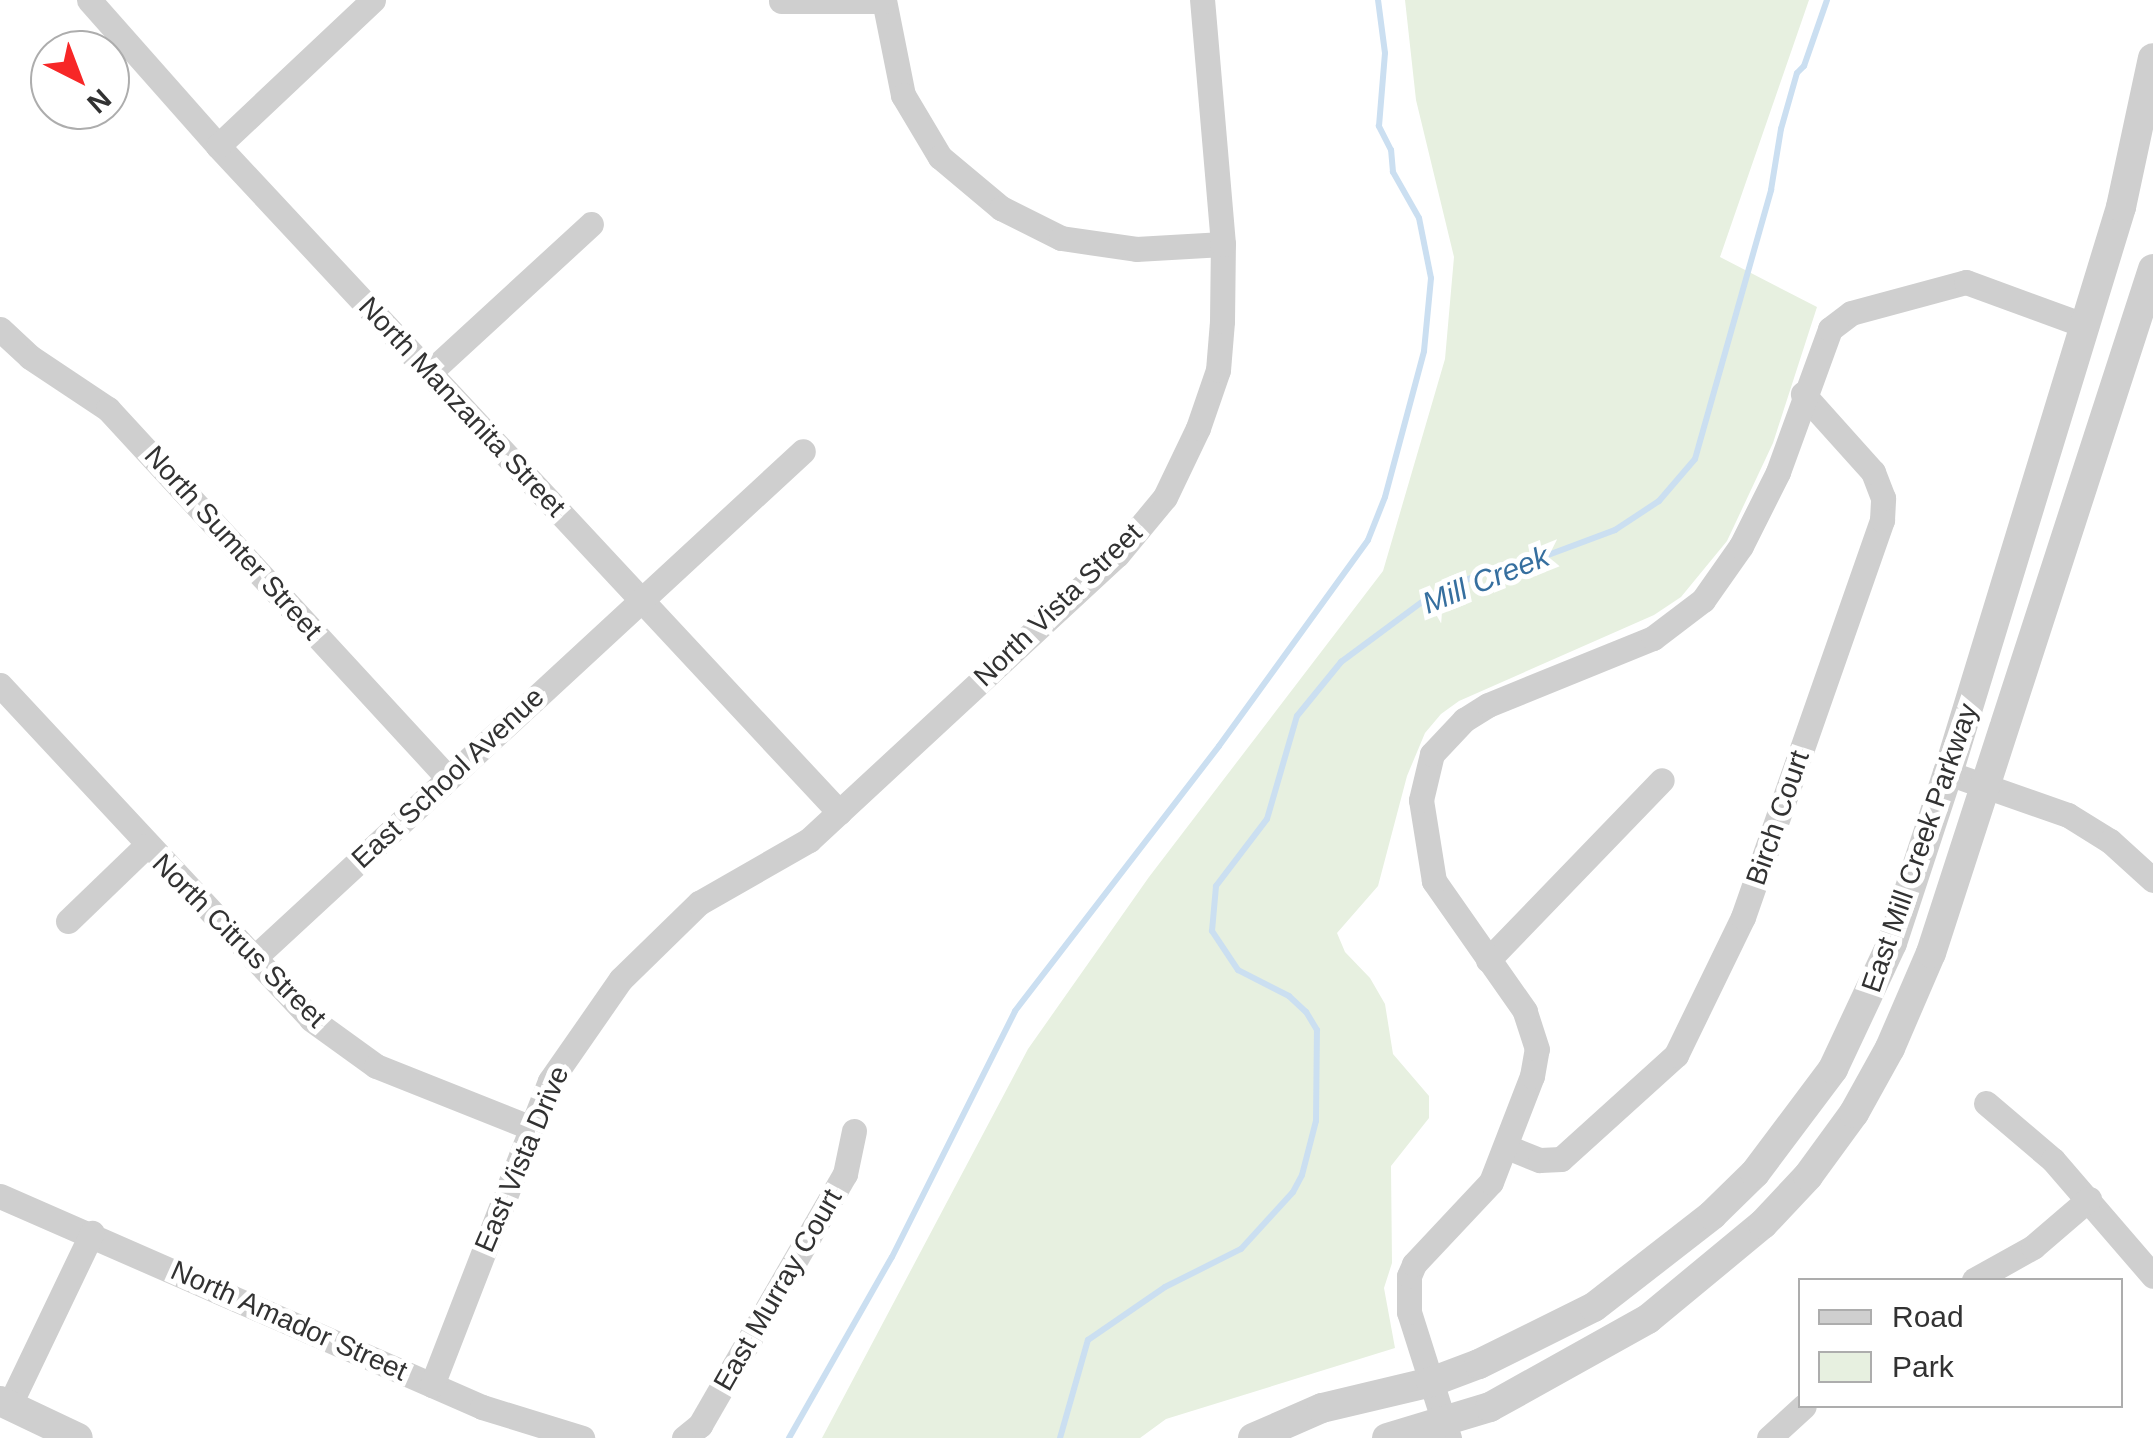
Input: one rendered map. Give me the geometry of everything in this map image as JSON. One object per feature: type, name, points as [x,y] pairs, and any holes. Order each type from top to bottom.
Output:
[{"type":"street","name":"North Manzanita Street","points":[[88,0],[218,146],[838,812]]},
{"type":"street","points":[[218,146],[374,0]]},
{"type":"street","points":[[781,1],[884,0],[903,94],[940,157],[1000,208],[1062,238],[1136,249],[1223,244]]},
{"type":"street","name":"North Vista Street","points":[[838,812],[1117,555],[1165,498],[1218,370],[1223,244],[1202,0]]},
{"type":"street","name":"East Mill Creek Parkway","points":[[1254,1438],[1322,1408],[1431,1382],[1542,1336],[1594,1307],[1712,1215],[1754,1173],[1833,1069],[1892,943],[1948,773],[2121,207],[2153,58]]},
{"type":"street","points":[[428,373],[591,224]]},
{"type":"street","name":"East Mill Creek Parkway","points":[[1386,1438],[1447,1431],[1648,1319],[1764,1224],[1808,1176],[1854,1113],[1890,1048],[1931,952],[1988,787],[2153,270]]},
{"type":"street","points":[[1447,1431],[1409,1312],[1409,1276],[1414,1264],[1491,1182],[1507,1147],[1537,1048],[1525,1012],[1434,882],[1421,800],[1432,754],[1464,720],[1488,706],[1654,638],[1703,600],[1741,546],[1778,472],[1830,329],[1850,313],[1966,282],[2086,326]]},
{"type":"street","name":"North Sumter Street","points":[[0,328],[30,357],[108,408],[448,778]]},
{"type":"street","name":"Birch Court","points":[[1507,1147],[1540,1160],[1561,1159],[1676,1055],[1744,917],[1882,520],[1884,498],[1873,472],[1804,394]]},
{"type":"street","name":"East School Avenue","points":[[254,958],[803,451]]},
{"type":"street","name":"North Citrus Street","points":[[0,684],[146,846],[311,1019],[376,1066],[529,1127]]},
{"type":"street","points":[[1948,773],[2068,815],[2110,841],[2153,880]]},
{"type":"street","points":[[1488,960],[1662,780]]},
{"type":"street","name":"East Vista Drive","points":[[432,1385],[529,1127],[569,1049],[621,979],[657,940],[699,903],[782,859],[838,812]]},
{"type":"street","points":[[68,921],[146,846]]},
{"type":"street","points":[[1986,1104],[2054,1160],[2153,1276]]},
{"type":"street","name":"East Murray Court","points":[[684,1438],[700,1425],[845,1174],[854,1132]]},
{"type":"street","name":"North Amador Street","points":[[0,1196],[482,1407],[582,1438]]},
{"type":"street","points":[[1978,1278],[2032,1247],[2089,1198]]},
{"type":"street","points":[[78,1438],[5,1404],[92,1233]]},
{"type":"street","points":[[1769,1438],[1802,1408]]},
{"type":"green space","points":[[1405,0],[1809,0],[1720,257],[1817,307],[1773,443],[1727,541],[1681,597],[1654,615],[1459,701],[1441,714],[1425,733],[1407,776],[1378,886],[1337,933],[1345,952],[1370,978],[1385,1004],[1393,1054],[1429,1096],[1429,1118],[1391,1166],[1392,1263],[1384,1288],[1395,1348],[1166,1419],[1140,1438],[822,1438],[1028,1049],[1149,877],[1383,571],[1445,359],[1454,257],[1416,100]]},
{"type":"waterway","points":[[789,1438],[892,1257],[1015,1011],[1219,746],[1368,540],[1385,497],[1424,351],[1431,278],[1419,218],[1393,172],[1391,150],[1379,126],[1385,53],[1378,0]]},
{"type":"waterway","name":"Mill Creek","points":[[1060,1438],[1088,1340],[1165,1287],[1241,1249],[1293,1192],[1302,1175],[1316,1121],[1317,1030],[1289,996],[1238,970],[1212,931],[1216,886],[1267,819],[1297,716],[1341,662],[1430,596],[1482,573],[1532,561],[1615,530],[1659,501],[1695,459],[1771,190],[1781,129],[1797,73],[1804,66],[1827,0]]}]
